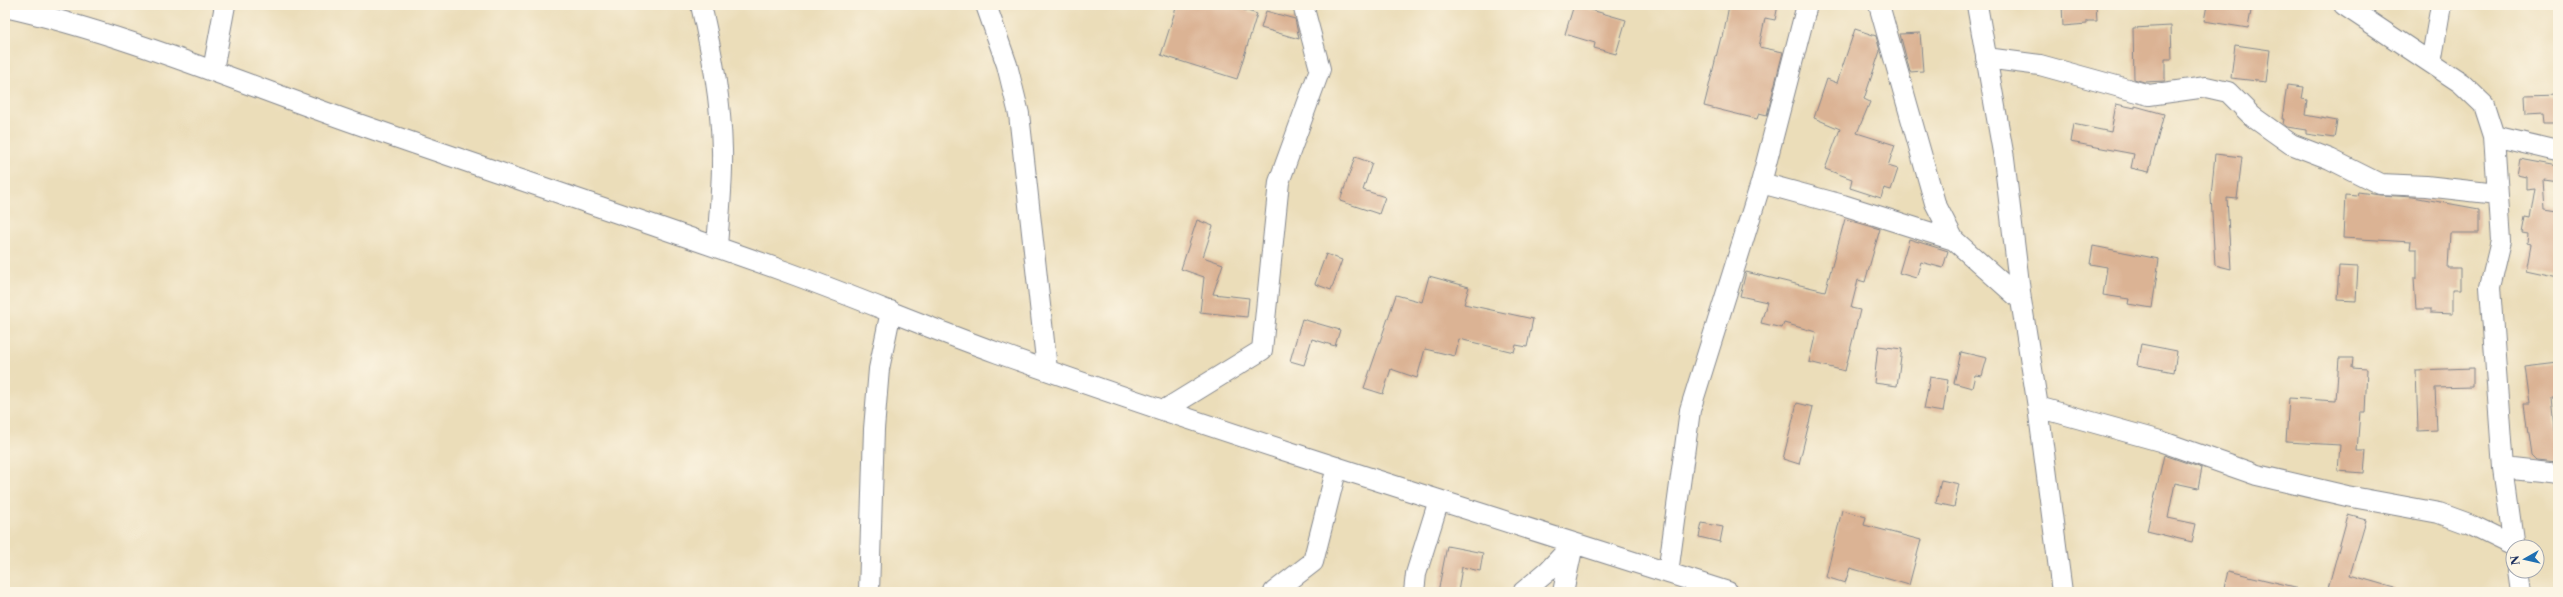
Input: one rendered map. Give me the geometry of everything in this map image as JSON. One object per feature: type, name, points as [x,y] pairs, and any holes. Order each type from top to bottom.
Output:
[{"type":"street","points":[[213,70],[225,5]]},
{"type":"street","points":[[701,5],[713,55],[720,112],[722,151],[717,247]]},
{"type":"street","points":[[986,5],[1007,65],[1019,114],[1047,369]]},
{"type":"street","points":[[1166,409],[1262,350],[1279,182],[1320,69],[1303,5]]},
{"type":"street","points":[[1668,573],[1690,410],[1761,183],[1807,5]]},
{"type":"street","points":[[1879,5],[1886,22],[1935,203],[1954,240],[2021,300]]},
{"type":"street","points":[[1977,5],[2004,158],[2021,300],[2038,407],[2062,592]]},
{"type":"street","points":[[2431,64],[2440,5]]},
{"type":"street","points":[[5,8],[109,36],[213,70],[357,124],[717,247],[1047,369],[1337,467],[1668,573],[1700,588],[1728,592]]},
{"type":"street","points":[[2353,8],[2431,64],[2461,83],[2484,105],[2494,136],[2501,241],[2490,287],[2503,468],[2513,539]]},
{"type":"street","points":[[1986,58],[2040,65],[2149,95],[2206,87],[2228,92],[2252,117],[2291,144],[2330,159],[2380,184],[2426,186],[2497,194]]},
{"type":"street","points":[[2494,136],[2558,151]]},
{"type":"street","points":[[1761,183],[1843,205],[1954,240]]},
{"type":"street","points":[[869,592],[874,429],[879,369],[891,311]]},
{"type":"street","points":[[2038,407],[2160,441],[2258,475],[2347,496],[2444,515],[2469,524],[2505,542]]},
{"type":"street","points":[[1274,592],[1313,562],[1337,467]]},
{"type":"street","points":[[2503,468],[2558,474]]},
{"type":"street","points":[[1414,592],[1416,574],[1439,500]]},
{"type":"street","points":[[1523,592],[1548,571],[1574,543]]},
{"type":"street","points":[[1563,592],[1574,543]]},
{"type":"street","points":[[2519,579],[2521,592]]},
{"type":"building","points":[[1177,5],[1228,5],[1257,14],[1237,79],[1161,55]]},
{"type":"building","points":[[1574,5],[1626,20],[1616,54],[1594,48],[1595,43],[1565,34]]},
{"type":"building","points":[[1729,5],[1778,5],[1775,20],[1765,18],[1759,47],[1783,52],[1767,115],[1759,113],[1757,119],[1704,106],[1721,37],[1723,38]]},
{"type":"building","points":[[2062,5],[2096,5],[2097,21],[2087,21],[2087,24],[2063,26]]},
{"type":"building","points":[[2207,5],[2252,5],[2248,28],[2204,21]]},
{"type":"building","points":[[1266,11],[1295,19],[1299,39],[1261,28]]},
{"type":"building","points":[[2171,26],[2172,59],[2165,59],[2165,81],[2144,82],[2134,79],[2133,28]]},
{"type":"building","points":[[1855,29],[1876,36],[1880,51],[1864,99],[1870,102],[1857,133],[1895,145],[1888,166],[1898,169],[1891,190],[1884,188],[1881,198],[1850,188],[1852,179],[1825,169],[1840,129],[1814,118],[1827,79],[1837,83]]},
{"type":"building","points":[[1920,33],[1923,71],[1910,72],[1900,34]]},
{"type":"building","points":[[2235,45],[2270,50],[2266,82],[2231,78]]},
{"type":"building","points":[[2287,85],[2304,87],[2302,99],[2307,100],[2305,115],[2337,121],[2334,138],[2306,134],[2306,130],[2287,127],[2283,124],[2284,119],[2282,119]]},
{"type":"building","points":[[2558,95],[2558,122],[2544,122],[2543,113],[2526,114],[2525,96]]},
{"type":"building","points":[[2116,104],[2135,108],[2135,106],[2164,114],[2149,172],[2131,168],[2134,154],[2070,142],[2073,124],[2111,132]]},
{"type":"building","points":[[2215,154],[2242,157],[2237,199],[2227,198],[2231,269],[2215,265],[2211,196]]},
{"type":"building","points":[[1355,157],[1372,163],[1363,190],[1385,197],[1379,214],[1340,201]]},
{"type":"building","points":[[2520,159],[2558,166],[2558,182],[2543,180],[2545,209],[2558,211],[2558,239],[2555,259],[2558,260],[2558,278],[2526,271],[2531,244],[2527,243],[2528,234],[2522,233],[2525,217],[2530,218],[2535,188],[2526,189],[2526,177],[2517,175]]},
{"type":"building","points":[[2358,192],[2413,197],[2479,209],[2479,233],[2450,233],[2448,268],[2460,268],[2460,290],[2452,290],[2452,314],[2430,313],[2430,309],[2416,309],[2414,279],[2417,279],[2417,249],[2410,249],[2411,242],[2343,238],[2345,195],[2357,196]]},
{"type":"building","points":[[1845,219],[1880,229],[1865,282],[1858,280],[1851,308],[1860,310],[1845,371],[1809,362],[1816,332],[1784,323],[1782,328],[1761,323],[1767,302],[1740,296],[1746,272],[1825,291]]},
{"type":"building","points":[[1197,220],[1213,226],[1203,257],[1223,264],[1213,294],[1249,298],[1247,317],[1200,312],[1204,277],[1181,269]]},
{"type":"building","points":[[1909,239],[1948,251],[1943,268],[1921,262],[1916,278],[1899,273]]},
{"type":"building","points":[[2093,246],[2159,259],[2152,308],[2128,304],[2129,299],[2103,295],[2107,267],[2090,264]]},
{"type":"building","points":[[1326,254],[1342,260],[1331,290],[1315,284]]},
{"type":"building","points":[[2339,266],[2358,267],[2356,301],[2337,300]]},
{"type":"building","points":[[1429,276],[1469,287],[1464,304],[1533,319],[1527,347],[1516,345],[1514,352],[1459,339],[1455,356],[1425,349],[1417,378],[1391,369],[1383,394],[1364,388],[1396,295],[1422,302]]},
{"type":"building","points":[[1302,319],[1340,330],[1335,346],[1312,339],[1304,365],[1290,361]]},
{"type":"building","points":[[2141,344],[2177,351],[2174,372],[2137,365]]},
{"type":"building","points":[[1878,346],[1902,349],[1897,386],[1874,383]]},
{"type":"building","points":[[1961,352],[1987,358],[1982,376],[1975,375],[1972,388],[1954,383]]},
{"type":"building","points":[[2339,358],[2353,358],[2352,368],[2367,369],[2365,412],[2360,412],[2357,451],[2366,451],[2364,473],[2338,471],[2340,445],[2286,442],[2289,398],[2336,401]]},
{"type":"building","points":[[2558,363],[2558,398],[2552,398],[2558,462],[2536,460],[2531,455],[2524,404],[2530,404],[2525,367]]},
{"type":"building","points":[[2473,368],[2473,387],[2435,388],[2437,430],[2418,431],[2416,370]]},
{"type":"building","points":[[1930,377],[1948,380],[1943,412],[1924,409]]},
{"type":"building","points":[[1797,403],[1813,407],[1799,464],[1783,459]]},
{"type":"building","points":[[2164,455],[2202,468],[2198,488],[2175,483],[2168,518],[2196,524],[2192,542],[2147,531]]},
{"type":"building","points":[[1941,480],[1959,484],[1954,507],[1936,503]]},
{"type":"building","points":[[1842,510],[1866,517],[1864,525],[1921,540],[1909,585],[1850,568],[1845,583],[1826,577]]},
{"type":"building","points":[[2348,515],[2366,520],[2350,575],[2395,588],[2394,592],[2327,592]]},
{"type":"building","points":[[1702,523],[1723,527],[1720,542],[1699,537]]},
{"type":"building","points":[[1447,546],[1483,553],[1480,571],[1462,567],[1458,592],[1438,592]]},
{"type":"building","points":[[2228,571],[2295,587],[2294,592],[2223,592]]}]
